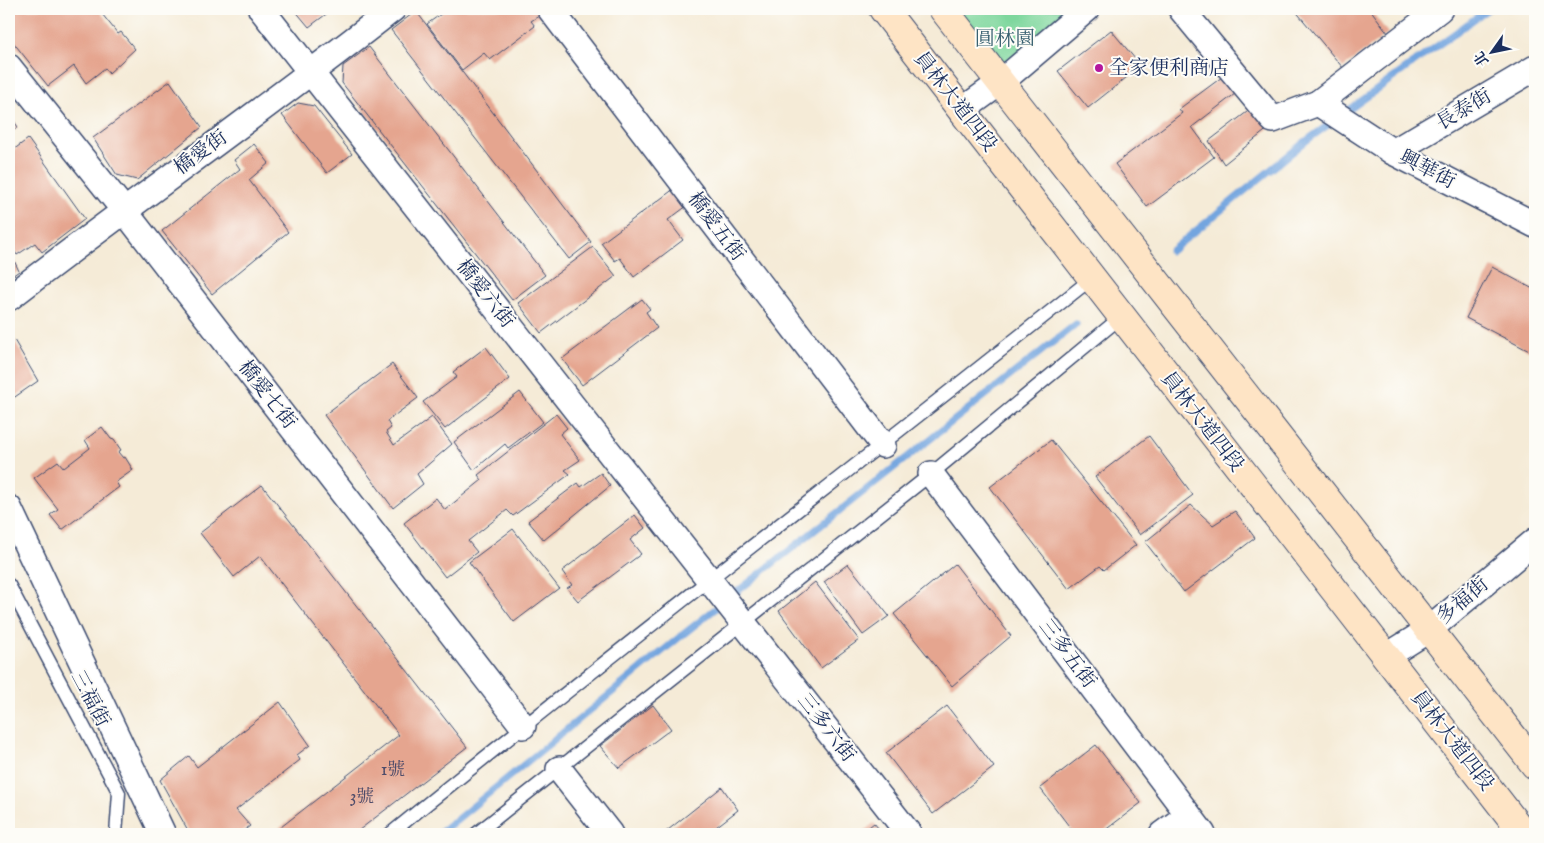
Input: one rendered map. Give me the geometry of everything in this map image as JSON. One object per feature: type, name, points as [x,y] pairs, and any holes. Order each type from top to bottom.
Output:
[{"type":"main road","name":"員林大道四段","points":[[883,9],[1524,834]]},
{"type":"main road","points":[[943,9],[1535,764]]},
{"type":"street","name":"橋愛六街","points":[[261,9],[744,623]]},
{"type":"street","name":"橋愛街","points":[[9,298],[123,209],[311,73],[393,9]]},
{"type":"street","name":"橋愛五街","points":[[550,9],[883,445]]},
{"type":"street","points":[[961,111],[1001,82],[1087,9]]},
{"type":"street","points":[[1182,9],[1273,120],[1320,105],[1440,9]]},
{"type":"street","name":"橋愛七街","points":[[9,67],[123,209],[523,726]]},
{"type":"street","name":"長泰街","points":[[1393,152],[1535,68]]},
{"type":"street","name":"興華街","points":[[1320,105],[1393,152],[1535,226]]},
{"type":"street","name":"三多五街","points":[[931,474],[1203,834]]},
{"type":"street","points":[[9,508],[163,834]]},
{"type":"street","name":"多福街","points":[[1387,656],[1430,629],[1535,541]]},
{"type":"street","name":"三多六街","points":[[744,623],[909,834]]},
{"type":"street","points":[[559,769],[610,834]]},
{"type":"street","points":[[1162,834],[1188,815]]},
{"type":"lane","points":[[390,834],[523,726],[883,445],[1091,279]]},
{"type":"lane","points":[[476,834],[931,474],[1121,317]]},
{"type":"lane","name":"三福街","points":[[9,585],[119,793],[116,834]]},
{"type":"green space","name":"圓林園","points":[[944,9],[1087,9],[1001,82]]},
{"type":"building","points":[[9,9],[98,9],[118,34],[121,32],[135,49],[109,73],[105,68],[86,83],[74,66],[48,86],[9,37]]},
{"type":"building","points":[[294,9],[333,9],[309,27]]},
{"type":"building","points":[[448,9],[543,9],[545,12],[531,21],[535,26],[490,60],[484,53],[462,70],[427,24]]},
{"type":"building","points":[[1294,9],[1370,9],[1388,33],[1343,68]]},
{"type":"building","points":[[416,11],[591,242],[569,259],[391,30]]},
{"type":"building","name":"全家便利商店","points":[[1111,30],[1141,66],[1088,108],[1058,71]]},
{"type":"building","points":[[369,47],[545,275],[512,300],[342,83],[343,66]]},
{"type":"building","points":[[1241,63],[1253,80],[1192,127],[1214,157],[1147,207],[1115,164],[1182,113],[1179,109]]},
{"type":"building","points":[[170,81],[202,127],[137,180],[117,175],[93,138]]},
{"type":"building","points":[[1260,102],[1275,123],[1224,164],[1209,141]]},
{"type":"building","points":[[298,103],[314,106],[352,154],[327,173],[282,115]]},
{"type":"building","points":[[9,114],[18,127],[9,134]]},
{"type":"building","points":[[28,139],[85,219],[42,252],[35,243],[17,255],[9,244],[9,153]]},
{"type":"building","points":[[254,144],[269,163],[249,180],[288,232],[212,294],[162,231],[240,169],[234,160]]},
{"type":"building","points":[[682,183],[695,200],[668,220],[683,240],[634,277],[620,258],[615,261],[601,243]]},
{"type":"building","points":[[593,247],[616,276],[541,333],[518,303]]},
{"type":"building","points":[[9,250],[19,271],[9,278]]},
{"type":"building","points":[[1492,267],[1535,290],[1535,354],[1466,318]]},
{"type":"building","points":[[642,299],[650,309],[646,312],[657,328],[582,385],[562,359]]},
{"type":"building","points":[[14,340],[38,381],[9,401],[9,343]]},
{"type":"building","points":[[486,347],[510,379],[445,429],[423,402],[457,377],[453,372]]},
{"type":"building","points":[[392,364],[418,398],[387,421],[391,428],[386,432],[394,445],[432,417],[452,444],[417,474],[423,484],[393,508],[324,415]]},
{"type":"building","points":[[520,392],[543,422],[508,448],[505,444],[474,470],[454,442]]},
{"type":"building","points":[[556,414],[567,428],[560,434],[580,460],[565,470],[570,474],[513,516],[507,510],[468,541],[477,552],[445,577],[404,523],[436,498],[445,510],[482,480],[478,475]]},
{"type":"building","points":[[102,427],[111,439],[114,440],[121,450],[118,452],[123,458],[125,457],[133,470],[116,482],[119,487],[62,530],[50,515],[58,509],[34,478],[58,461],[64,468],[90,448],[85,440]]},
{"type":"building","points":[[1149,436],[1193,495],[1140,535],[1095,477]]},
{"type":"building","points":[[1051,440],[1136,545],[1104,570],[1100,566],[1069,589],[990,487]]},
{"type":"building","points":[[601,473],[610,486],[544,540],[528,521],[578,483],[581,487]]},
{"type":"building","points":[[262,485],[467,747],[354,834],[272,834],[399,735],[260,556],[234,577],[200,533]]},
{"type":"building","points":[[1191,505],[1213,525],[1235,511],[1255,538],[1184,592],[1145,542]]},
{"type":"building","points":[[635,515],[645,528],[630,540],[641,554],[578,601],[567,588],[572,585],[562,571]]},
{"type":"building","points":[[513,529],[559,588],[514,622],[469,562]]},
{"type":"building","points":[[848,564],[889,616],[863,635],[824,582]]},
{"type":"building","points":[[955,564],[1011,636],[952,686],[894,614]]},
{"type":"building","points":[[815,582],[859,640],[821,668],[779,611]]},
{"type":"building","points":[[280,702],[310,745],[297,755],[300,760],[236,810],[250,826],[239,834],[190,834],[160,780],[189,756],[197,767]]},
{"type":"building","points":[[653,705],[671,729],[619,768],[600,746]]},
{"type":"building","points":[[947,706],[994,767],[933,814],[886,753]]},
{"type":"building","points":[[1096,745],[1141,803],[1100,834],[1075,834],[1040,788]]},
{"type":"building","points":[[722,787],[738,810],[707,834],[663,834]]},
{"type":"building","points":[[874,823],[883,834],[860,834]]},
{"type":"waterway","points":[[1171,251],[1306,141],[1488,9]]},
{"type":"waterway","points":[[439,834],[681,636],[1076,324]]},
{"type":"place","name":"全家便利商店","points":[[1099,68]]}]
